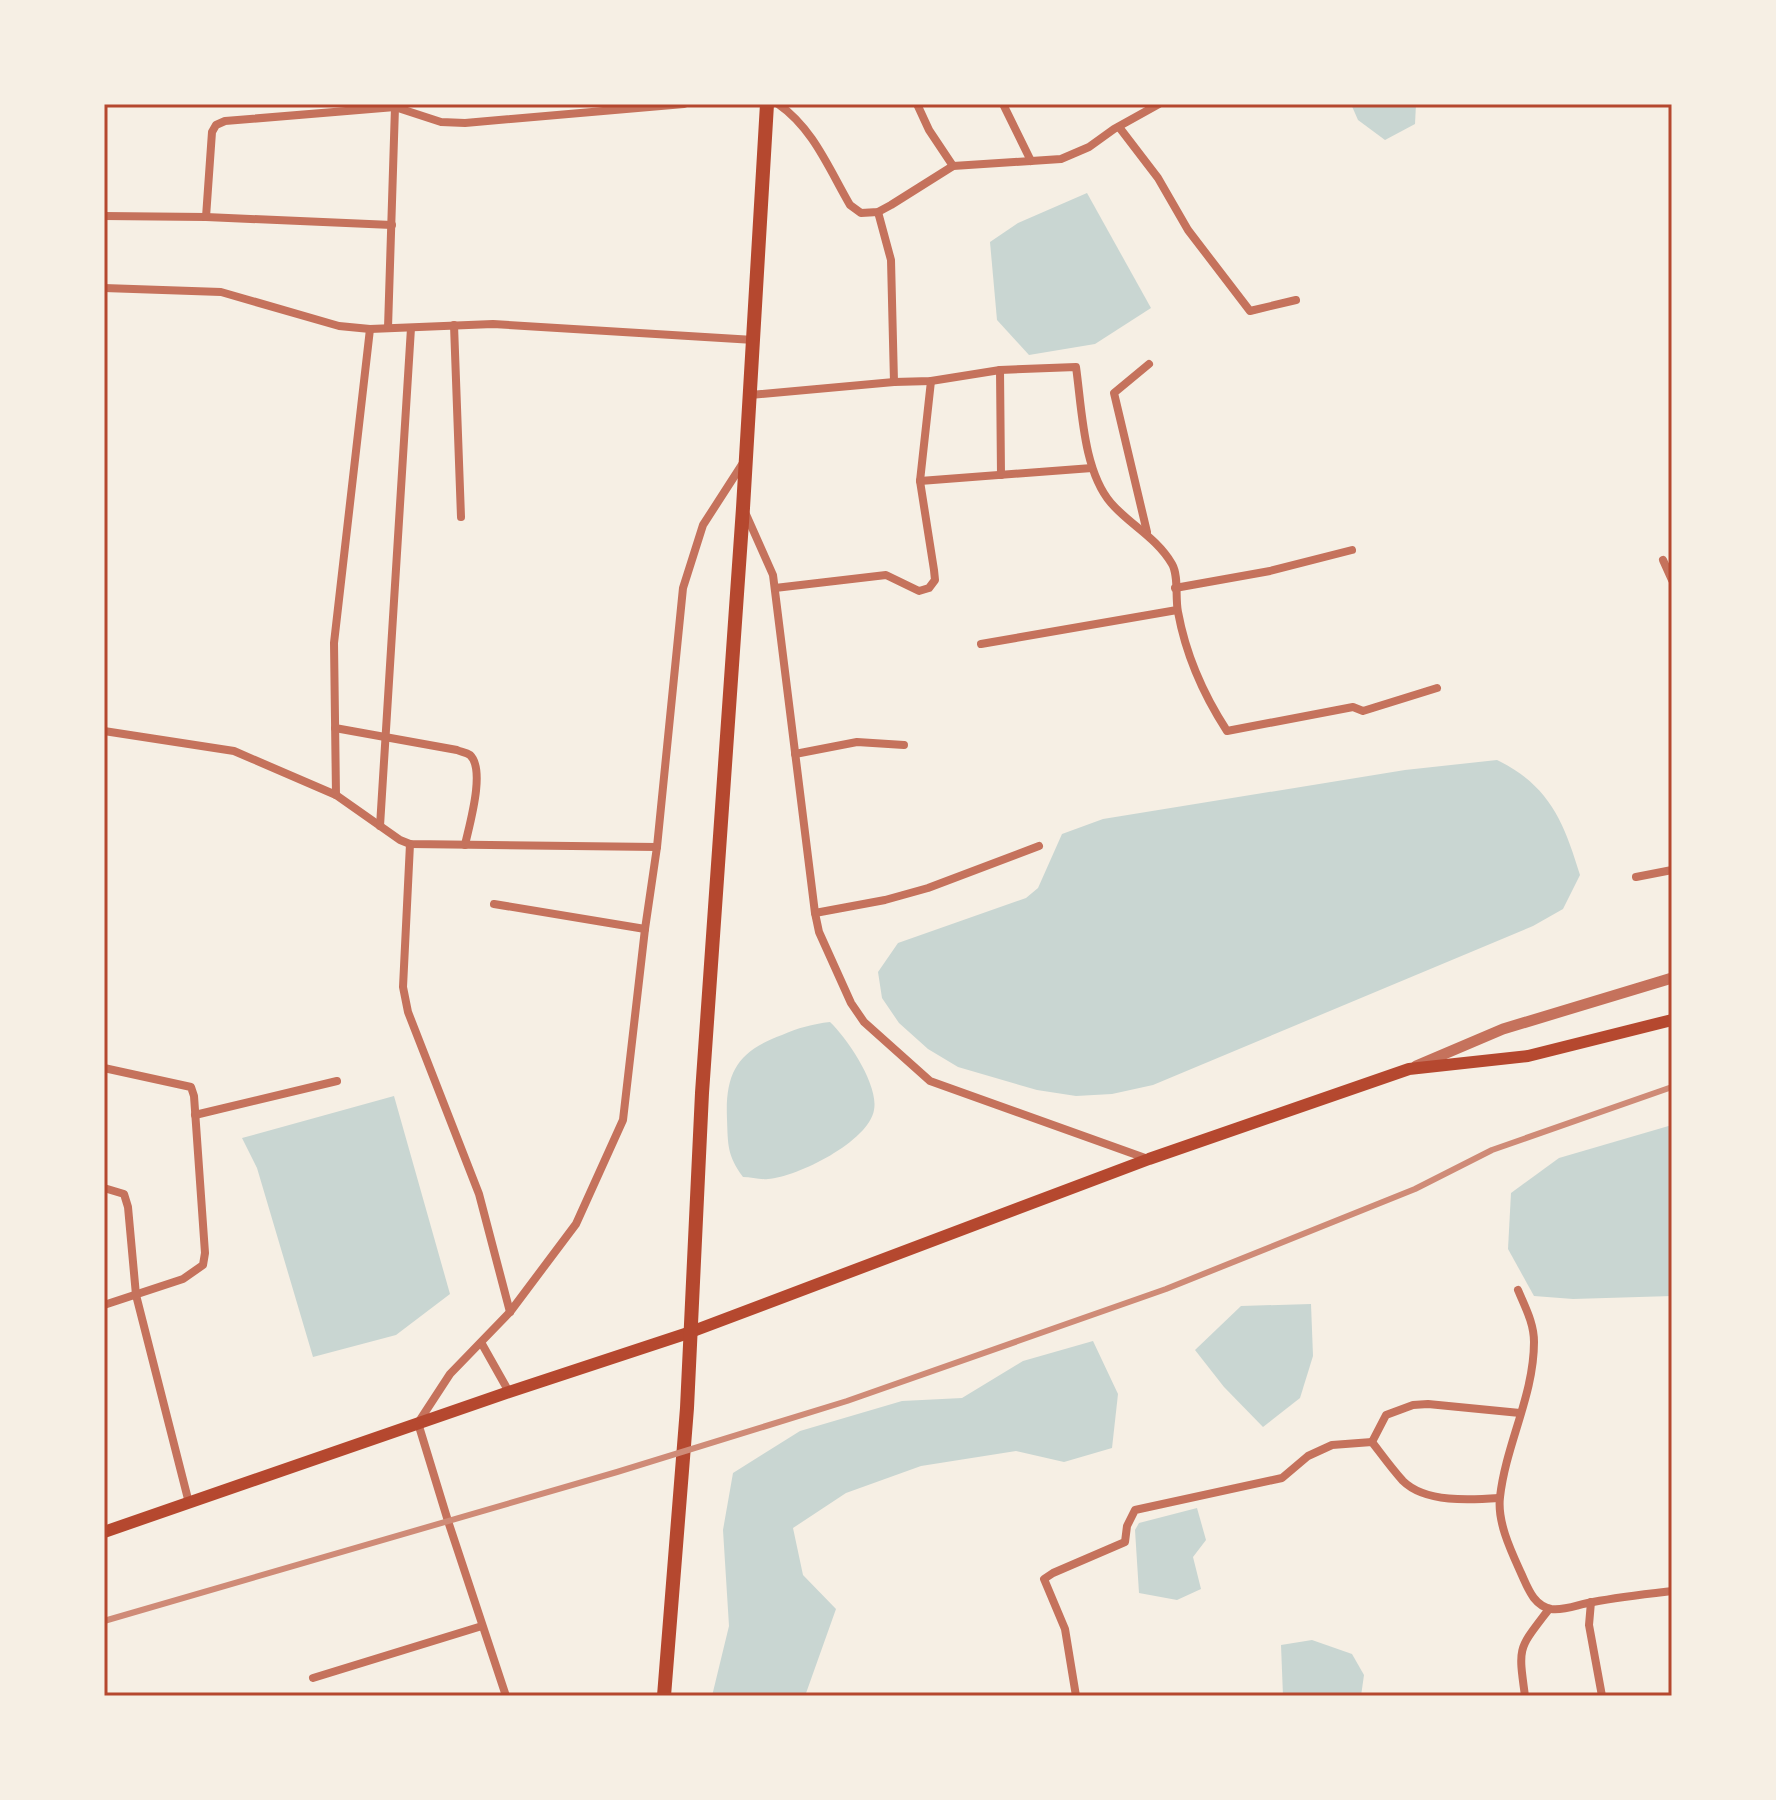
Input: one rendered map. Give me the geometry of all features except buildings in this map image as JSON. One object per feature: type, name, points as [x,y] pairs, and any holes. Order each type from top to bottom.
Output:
[{"type":"main road","points":[[664,1696],[687,1408],[688,1333],[721,795],[743,508],[767,104]]},
{"type":"main road","points":[[104,1532],[688,1333],[1149,1159],[1409,1069],[1528,1056],[1672,1020]]},
{"type":"street","points":[[419,104],[419,114]]},
{"type":"street","points":[[206,217],[212,132],[216,125],[225,121],[336,109],[395,107],[441,122],[465,123],[684,104]]},
{"type":"street","points":[[778,104],[807,129],[850,205],[861,213],[878,212],[953,166],[1061,159],[1089,147],[1159,104]]},
{"type":"street","points":[[917,104],[929,130],[953,166]]},
{"type":"street","points":[[1003,104],[1031,161]]},
{"type":"street","points":[[388,328],[395,107]]},
{"type":"street","points":[[1119,127],[1158,178],[1188,230],[1250,311],[1296,300]]},
{"type":"street","points":[[878,212],[891,260],[894,382]]},
{"type":"street","points":[[104,216],[392,225]]},
{"type":"street","points":[[104,288],[221,292],[339,326],[370,329],[493,324],[754,340]]},
{"type":"street","points":[[454,325],[461,517]]},
{"type":"street","points":[[380,826],[411,328]]},
{"type":"street","points":[[336,795],[334,643],[370,329]]},
{"type":"street","points":[[1147,533],[1114,393],[1149,364]]},
{"type":"street","points":[[750,395],[931,381],[1000,370],[1076,367],[1092,468],[1111,503],[1147,533],[1174,566],[1177,610],[1188,656],[1227,731],[1353,707],[1363,711],[1437,688]]},
{"type":"street","points":[[1000,370],[1001,475]]},
{"type":"street","points":[[775,588],[886,575],[919,591],[929,588],[935,580],[920,481],[931,381]]},
{"type":"street","points":[[506,1696],[418,1423],[450,1374],[510,1312],[576,1224],[623,1120],[657,847],[683,588],[703,525],[746,459]]},
{"type":"street","points":[[920,481],[1092,468]]},
{"type":"street","points":[[743,508],[769,562],[775,588],[819,932],[851,1003],[864,1022],[930,1081],[1149,1159]]},
{"type":"street","points":[[1175,588],[1270,571],[1352,550]]},
{"type":"street","points":[[1663,560],[1672,580]]},
{"type":"street","points":[[981,644],[1177,610]]},
{"type":"street","points":[[335,728],[470,755],[476,766],[477,779],[465,845]]},
{"type":"street","points":[[104,731],[234,751],[336,795],[410,844],[657,847]]},
{"type":"street","points":[[795,754],[857,742],[904,745]]},
{"type":"street","points":[[410,844],[403,987],[408,1012],[479,1194],[510,1312]]},
{"type":"street","points":[[815,913],[885,900],[928,888],[1039,846]]},
{"type":"street","points":[[1636,877],[1672,870]]},
{"type":"street","points":[[494,904],[645,929]]},
{"type":"street","points":[[1409,1069],[1503,1029],[1672,978]]},
{"type":"street","points":[[104,1068],[191,1087],[205,1253],[203,1265],[183,1279],[104,1305]]},
{"type":"street","points":[[195,1115],[337,1081]]},
{"type":"street","points":[[104,1188],[124,1194],[128,1207],[136,1295],[189,1503]]},
{"type":"street","points":[[1518,1290],[1532,1324],[1534,1344],[1530,1385],[1499,1498],[1500,1514],[1513,1556],[1534,1600],[1549,1609],[1565,1609],[1591,1602],[1672,1591]]},
{"type":"street","points":[[482,1344],[509,1392]]},
{"type":"street","points":[[1372,1442],[1386,1415],[1413,1405],[1453,1405],[1520,1413]]},
{"type":"street","points":[[1372,1442],[1404,1483],[1418,1491],[1430,1495],[1499,1498]]},
{"type":"street","points":[[1076,1696],[1065,1629],[1044,1579],[1125,1542],[1127,1526],[1135,1510],[1282,1478],[1308,1456],[1332,1445],[1372,1442]]},
{"type":"street","points":[[1591,1602],[1589,1625],[1602,1696]]},
{"type":"street","points":[[1525,1696],[1519,1654],[1523,1643],[1549,1609]]},
{"type":"street","points":[[313,1678],[482,1626]]},
{"type":"shaded area","points":[[1351,104],[1416,104],[1415,124],[1385,140],[1358,120]]},
{"type":"shaded area","points":[[1087,193],[1151,308],[1095,344],[1029,355],[997,320],[990,242],[1018,223]]},
{"type":"shaded area","points":[[1497,760],[1530,781],[1542,793],[1568,838],[1580,875],[1563,909],[1533,926],[1153,1085],[1112,1094],[1076,1096],[1037,1090],[958,1067],[928,1049],[899,1023],[882,998],[878,972],[898,943],[1026,898],[1038,888],[1062,834],[1103,819],[1405,770]]},
{"type":"shaded area","points":[[830,1022],[853,1050],[867,1075],[874,1100],[869,1122],[846,1145],[797,1172],[765,1179],[743,1177],[731,1156],[728,1136],[727,1103],[737,1065],[767,1041],[799,1028]]},
{"type":"shaded area","points":[[394,1096],[450,1294],[396,1335],[313,1357],[257,1168],[242,1138]]},
{"type":"shaded area","points":[[1672,1125],[1672,1296],[1573,1299],[1534,1296],[1508,1249],[1511,1193],[1559,1158]]},
{"type":"shaded area","points":[[1311,1304],[1313,1356],[1300,1398],[1263,1427],[1224,1387],[1195,1350],[1241,1306]]},
{"type":"shaded area","points":[[1093,1341],[1118,1394],[1112,1448],[1064,1462],[1016,1451],[921,1466],[846,1493],[793,1528],[803,1575],[836,1609],[805,1696],[712,1696],[729,1626],[723,1530],[733,1473],[800,1431],[902,1401],[962,1398],[1023,1361]]},
{"type":"shaded area","points":[[1197,1508],[1206,1540],[1193,1557],[1201,1589],[1177,1600],[1139,1593],[1135,1530],[1139,1523]]},
{"type":"shaded area","points":[[1312,1640],[1352,1654],[1364,1675],[1361,1696],[1283,1696],[1281,1645]]},
{"type":"railway","points":[[104,1621],[617,1472],[847,1401],[1166,1289],[1415,1189],[1492,1150],[1672,1087]]}]
